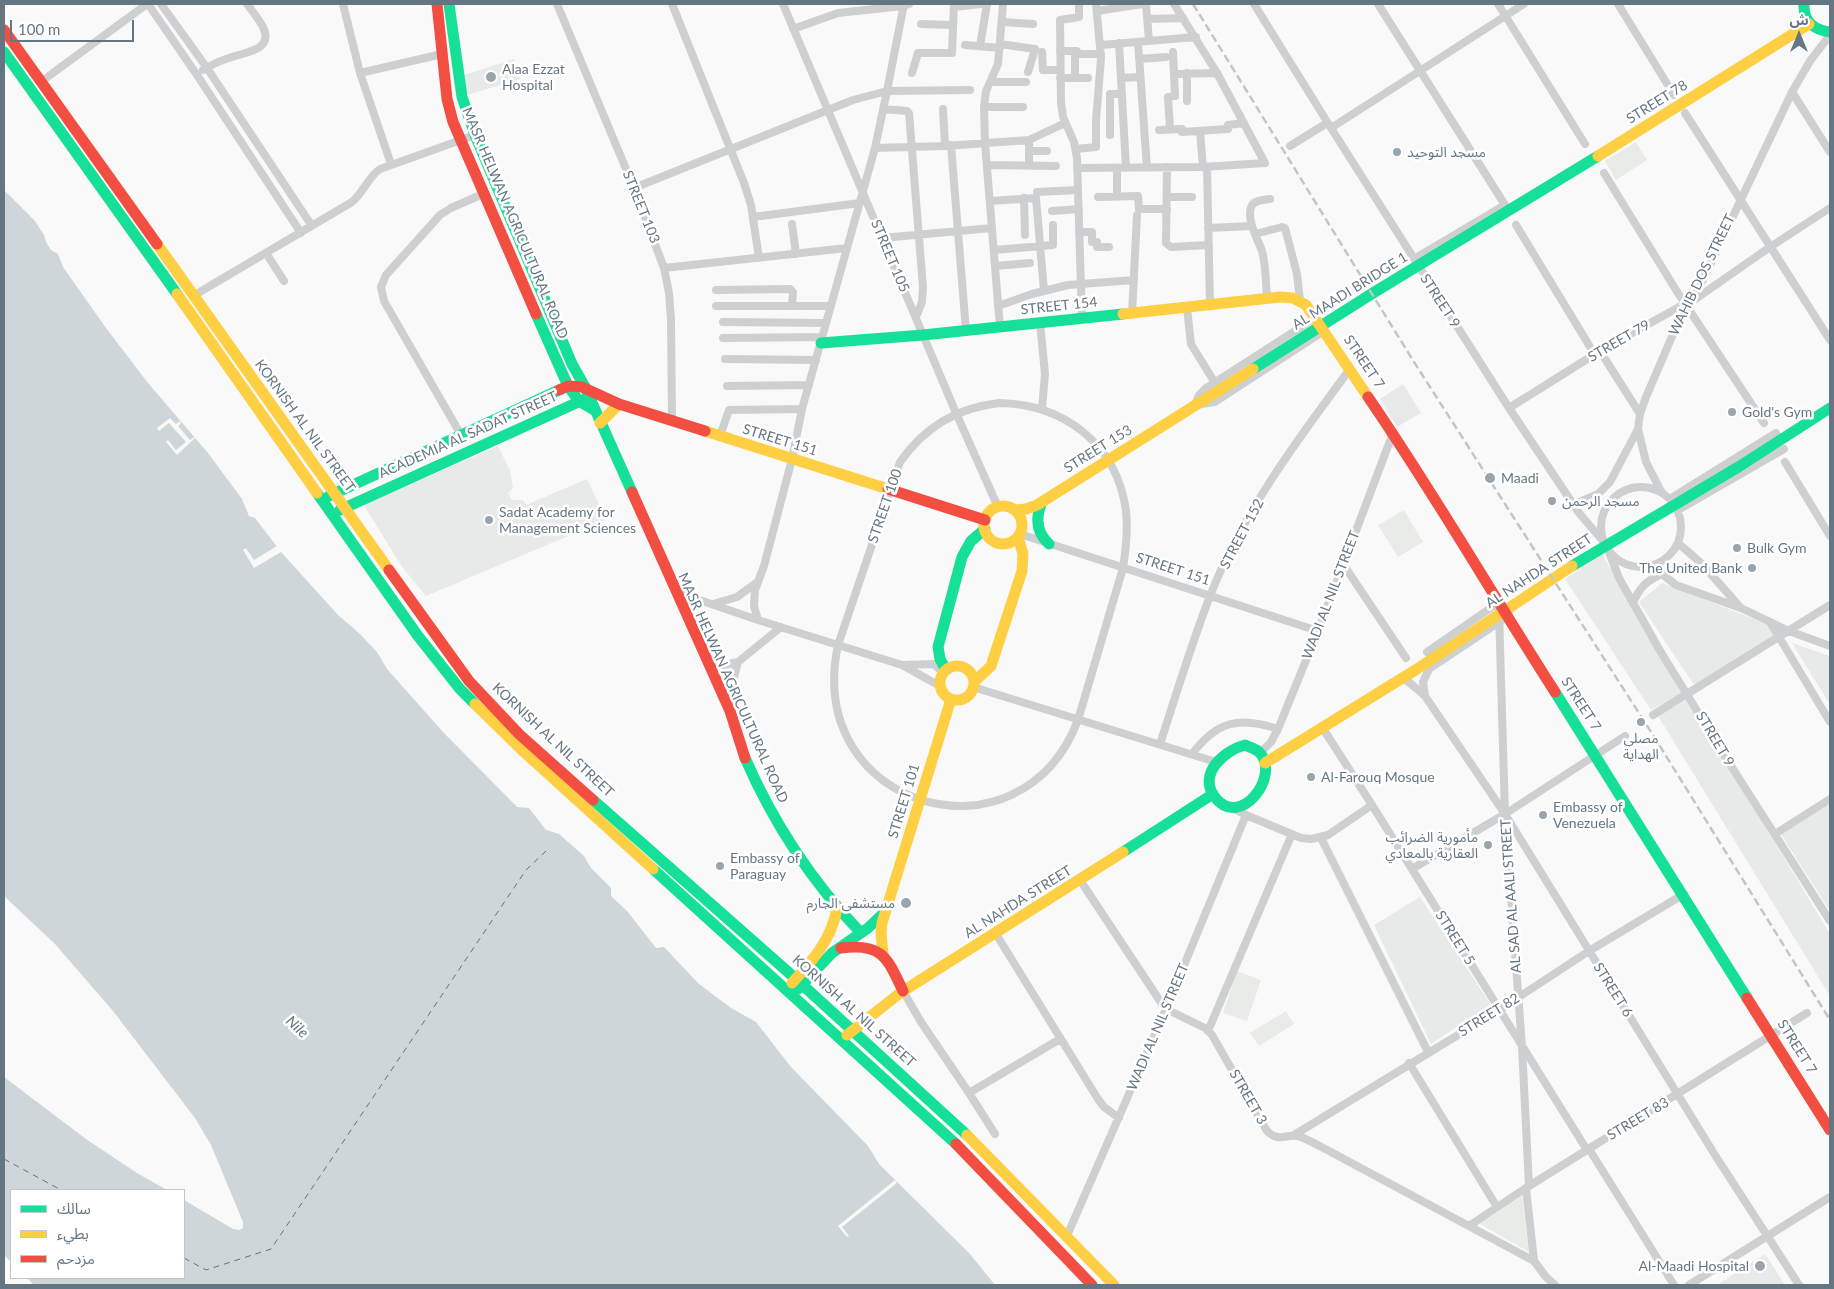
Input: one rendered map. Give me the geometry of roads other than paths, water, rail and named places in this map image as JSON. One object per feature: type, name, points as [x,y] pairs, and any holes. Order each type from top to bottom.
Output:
[{"type":"main road","name":"MASR HELWAN AGRICULTURAL ROAD","points":[[437,4],[449,106],[460,140],[568,386]]},
{"type":"main road","name":"MASR HELWAN AGRICULTURAL ROAD","points":[[449,4],[460,86],[465,108],[584,395],[594,410],[710,664],[730,711],[745,758],[771,812],[837,908],[861,933]]},
{"type":"main road","points":[[1804,4],[1805,16],[1809,24],[1816,29],[1830,34]]},
{"type":"main road","name":"STREET 78","points":[[1520,205],[1809,24]]},
{"type":"main road","name":"KORNISH AL NIL STREET","points":[[4,30],[335,493],[442,647],[469,681],[502,717],[852,1029],[970,1138],[1114,1285]]},
{"type":"main road","name":"KORNISH AL NIL STREET","points":[[4,52],[428,651],[477,707],[524,752],[965,1152],[1092,1285]]},
{"type":"main road","name":"AL MAADI BRIDGE 1","points":[[1196,405],[1373,293],[1520,205]]},
{"type":"main road","name":"STREET 154","points":[[821,340],[923,336],[1287,297],[1300,300]]},
{"type":"main road","name":"STREET 7","points":[[1300,300],[1306,305],[1393,433],[1498,604],[1503,620],[1596,755],[1772,1034],[1830,1130]]},
{"type":"main road","name":"ACADEMIA AL SADAT STREET","points":[[322,500],[568,386]]},
{"type":"main road","name":"STREET 151","points":[[568,386],[584,395],[620,404],[890,490],[985,524]]},
{"type":"main road","name":"ACADEMIA AL SADAT STREET","points":[[332,514],[479,447],[584,395]]},
{"type":"main road","points":[[600,423],[620,404]]},
{"type":"main road","name":"STREET 153","points":[[1015,510],[1032,508],[1196,405]]},
{"type":"main road","name":"AL NAHDA STREET","points":[[1265,763],[1402,678],[1576,564],[1740,466],[1830,408]]},
{"type":"main road","points":[[466,433],[479,447]]},
{"type":"main road","points":[[1042,502],[1037,515],[1038,528],[1044,540],[1049,544]]},
{"type":"main road","points":[[945,671],[940,664],[938,646],[962,556],[985,524],[990,512],[998,507],[1006,506],[1015,510],[1022,521],[1019,536],[1023,554],[1022,571],[990,666],[974,684],[966,697],[959,700],[950,699],[944,694],[940,686],[940,679],[945,671],[954,666],[963,667],[970,673],[974,684]]},
{"type":"main road","points":[[985,524],[992,539],[996,542],[1008,543],[1019,536]]},
{"type":"main road","name":"STREET 101","points":[[883,954],[881,933],[886,911],[950,699]]},
{"type":"main road","points":[[1237,746],[1254,747],[1261,752],[1265,763],[1264,780],[1256,796],[1249,802],[1241,806],[1231,807],[1218,801],[1213,794],[1210,778],[1216,762],[1222,755],[1237,746]]},
{"type":"main road","name":"AL NAHDA STREET","points":[[842,1039],[852,1029],[903,991],[996,934],[1213,794]]},
{"type":"main road","points":[[790,992],[821,958],[833,928],[837,908]]},
{"type":"main road","name":"STREET 101","points":[[821,958],[861,933],[886,911]]},
{"type":"main road","points":[[836,950],[858,946],[876,950],[883,954],[903,991]]},
{"type":"street","points":[[42,81],[148,4],[198,74],[301,233]]},
{"type":"street","points":[[162,4],[312,226]]},
{"type":"street","points":[[198,74],[223,60],[255,51],[263,43],[265,38],[263,27],[247,4]]},
{"type":"street","points":[[343,4],[360,73],[390,164]]},
{"type":"street","name":"STREET 103","points":[[557,4],[634,188],[664,268],[669,293],[671,320],[672,421]]},
{"type":"street","points":[[672,4],[744,182],[759,258]]},
{"type":"street","name":"STREET 105","points":[[783,4],[923,336],[998,507]]},
{"type":"street","points":[[839,4],[841,13]]},
{"type":"street","points":[[912,73],[918,53],[952,53],[954,5],[980,4]]},
{"type":"street","points":[[980,46],[987,4]]},
{"type":"street","points":[[1000,328],[985,143],[984,107],[986,91],[997,70],[1003,4]]},
{"type":"street","points":[[1079,4],[1079,17],[1060,20],[1060,74],[1061,102],[1065,123],[1072,135],[1076,149],[1082,319]]},
{"type":"street","points":[[1076,149],[1096,147],[1101,54],[1096,8],[1142,4]]},
{"type":"street","points":[[1146,4],[1149,41]]},
{"type":"street","points":[[1077,168],[1205,167],[1265,162],[1217,73],[1174,4]]},
{"type":"street","name":"STREET 9","points":[[1254,4],[1509,408],[1573,505],[1603,541]]},
{"type":"street","points":[[1378,4],[1505,204],[1414,259]]},
{"type":"street","points":[[1498,4],[1585,144]]},
{"type":"street","points":[[1290,146],[1329,125],[1420,70],[1524,4]]},
{"type":"street","points":[[1618,4],[1674,95]]},
{"type":"street","points":[[758,620],[754,606],[757,582],[764,566],[792,459],[802,409],[860,203],[884,109],[905,5],[841,13],[794,29]]},
{"type":"street","points":[[1148,19],[1183,18]]},
{"type":"street","points":[[1002,22],[1032,24]]},
{"type":"street","points":[[921,24],[953,25]]},
{"type":"street","name":"WAHIB DOS STREET","points":[[1573,505],[1582,503],[1598,494],[1610,482],[1638,429],[1640,414],[1686,304],[1698,290],[1792,92],[1810,61],[1830,34]]},
{"type":"street","points":[[1100,45],[1196,37]]},
{"type":"street","points":[[1138,42],[1147,168]]},
{"type":"street","points":[[1119,43],[1126,168]]},
{"type":"street","points":[[965,45],[1035,49],[1028,72]]},
{"type":"street","points":[[1060,51],[1077,51],[1078,54],[1101,54]]},
{"type":"street","points":[[1042,52],[1043,70],[1075,78],[1088,78]]},
{"type":"street","points":[[1170,129],[1168,97],[1175,96],[1173,52]]},
{"type":"street","points":[[360,73],[442,54]]},
{"type":"street","points":[[1075,56],[1075,78]]},
{"type":"street","points":[[1139,59],[1166,57]]},
{"type":"street","points":[[1187,73],[1187,101]]},
{"type":"street","points":[[1174,74],[1217,73]]},
{"type":"street","points":[[1121,78],[1140,77]]},
{"type":"street","points":[[991,82],[1026,82]]},
{"type":"street","points":[[634,188],[852,100],[887,92],[970,90]]},
{"type":"street","points":[[1792,92],[1830,152]]},
{"type":"street","points":[[1110,135],[1110,94],[1122,94]]},
{"type":"street","points":[[984,107],[1023,107]]},
{"type":"street","points":[[884,109],[908,112],[923,295],[916,317]]},
{"type":"street","points":[[943,109],[958,232],[966,331]]},
{"type":"street","points":[[1685,112],[1830,340]]},
{"type":"street","points":[[874,148],[1029,140],[1065,123]]},
{"type":"street","points":[[1159,130],[1182,128],[1182,132],[1228,129],[1228,125],[1244,123]]},
{"type":"street","points":[[1200,131],[1205,167],[1210,306]]},
{"type":"street","points":[[193,296],[352,202],[363,192],[376,171],[390,164],[475,135]]},
{"type":"street","points":[[1029,140],[1029,166]]},
{"type":"street","points":[[247,150],[258,144]]},
{"type":"street","points":[[1029,151],[1047,151]]},
{"type":"street","points":[[987,165],[1056,166]]},
{"type":"street","points":[[1167,168],[1167,245],[1170,247],[1209,245]]},
{"type":"street","points":[[1117,169],[1117,197]]},
{"type":"street","points":[[1604,173],[1686,304],[1764,423]]},
{"type":"street","points":[[990,201],[1078,190]]},
{"type":"street","points":[[466,433],[384,301],[382,287],[386,275],[440,214],[483,194]]},
{"type":"street","points":[[1036,195],[1044,290]]},
{"type":"street","points":[[1098,197],[1138,197],[1139,209],[1167,209]]},
{"type":"street","points":[[1167,197],[1192,197]]},
{"type":"street","points":[[1024,198],[1024,235]]},
{"type":"street","points":[[1267,299],[1263,254],[1252,226],[1252,206],[1256,202],[1270,199]]},
{"type":"street","points":[[752,217],[860,203]]},
{"type":"street","name":"STREET 79","points":[[1509,408],[1597,353],[1702,296],[1770,247],[1830,208]]},
{"type":"street","points":[[1052,210],[1079,209]]},
{"type":"street","points":[[1132,314],[1137,215]]},
{"type":"street","points":[[792,224],[796,254]]},
{"type":"street","points":[[994,250],[1053,245],[1053,225]]},
{"type":"street","points":[[1516,225],[1597,353],[1640,414]]},
{"type":"street","points":[[1208,228],[1252,226]]},
{"type":"street","points":[[1255,234],[1282,227],[1285,229],[1297,274],[1300,300]]},
{"type":"street","points":[[882,238],[992,228]]},
{"type":"street","points":[[1079,232],[1092,232],[1092,242],[1097,242],[1097,247],[1109,247]]},
{"type":"street","points":[[664,268],[847,248]]},
{"type":"street","points":[[266,253],[284,281]]},
{"type":"street","points":[[995,266],[1030,263]]},
{"type":"street","points":[[998,306],[1044,290],[1081,283],[1134,280]]},
{"type":"street","points":[[716,290],[790,289],[793,292],[792,306]]},
{"type":"street","points":[[716,306],[831,306]]},
{"type":"street","points":[[1187,308],[1191,344],[1215,382]]},
{"type":"street","name":"STREET 153","points":[[1196,405],[1202,391],[1315,318]]},
{"type":"street","points":[[723,322],[826,323]]},
{"type":"street","points":[[1040,323],[1045,374],[1042,409]]},
{"type":"street","name":"STREET 153","points":[[1196,405],[1215,402],[1324,331]]},
{"type":"street","points":[[723,338],[821,340]]},
{"type":"street","points":[[725,359],[816,360]]},
{"type":"street","name":"STREET 152","points":[[1160,744],[1210,596],[1234,546],[1265,491],[1320,409],[1350,369]]},
{"type":"street","points":[[727,386],[809,385]]},
{"type":"street","name":"STREET 100","points":[[1013,403],[1042,409],[1073,424],[1086,434],[1108,460],[1116,476],[1126,512],[1126,550],[1123,568],[1072,735],[1062,752],[1045,771],[1021,790],[989,803],[964,807],[942,806],[903,793],[878,777],[858,756],[847,739],[835,702],[834,664],[838,645],[900,462],[909,449],[930,428],[956,413],[984,405],[1013,403]]},
{"type":"street","points":[[720,436],[729,410],[802,409]]},
{"type":"street","points":[[1638,429],[1646,462],[1662,493]]},
{"type":"street","name":"WADI AL NIL STREET","points":[[1261,752],[1271,742],[1278,729],[1318,631],[1393,433]]},
{"type":"street","points":[[1670,499],[1776,433]]},
{"type":"street","points":[[1678,510],[1784,449]]},
{"type":"street","points":[[1785,462],[1830,536]]},
{"type":"street","points":[[1636,487],[1654,489],[1670,499],[1678,510],[1682,527],[1678,543],[1666,559],[1644,568],[1631,566],[1619,561],[1609,552],[1603,541],[1601,523],[1607,506],[1612,499],[1627,489],[1636,487]]},
{"type":"street","name":"STREET 151","points":[[1019,536],[1318,631]]},
{"type":"street","points":[[1678,543],[1701,563],[1741,608]]},
{"type":"street","name":"STREET 9","points":[[1609,552],[1619,578],[1659,648],[1726,758],[1830,921]]},
{"type":"street","points":[[1343,564],[1406,658]]},
{"type":"street","points":[[1656,564],[1662,574],[1676,585],[1741,608],[1789,631],[1830,646]]},
{"type":"street","points":[[1633,603],[1644,584],[1662,574]]},
{"type":"street","points":[[712,604],[737,597],[757,582]]},
{"type":"street","points":[[676,592],[902,665],[940,686]]},
{"type":"street","points":[[1425,696],[1423,682],[1427,661],[1498,604]]},
{"type":"street","points":[[1653,715],[1830,605]]},
{"type":"street","name":"AL NAHDA STREET","points":[[1427,661],[1503,620]]},
{"type":"street","name":"AL SAD AL AALI STREET","points":[[1503,620],[1506,814],[1534,1261]]},
{"type":"street","points":[[1770,622],[1830,722]]},
{"type":"street","points":[[710,664],[724,665],[738,662],[780,627]]},
{"type":"street","points":[[730,711],[738,662]]},
{"type":"street","points":[[902,665],[933,664],[945,671]]},
{"type":"street","name":"STREET 6","points":[[1402,678],[1425,696],[1506,814],[1678,1094],[1799,1285]]},
{"type":"street","points":[[974,684],[1078,720],[1216,762]]},
{"type":"street","points":[[1192,754],[1207,737],[1226,725],[1240,722],[1255,722],[1278,729]]},
{"type":"street","name":"STREET 5","points":[[1322,727],[1372,804],[1522,1047],[1674,1285]]},
{"type":"street","points":[[1412,869],[1506,814],[1625,736]]},
{"type":"street","points":[[1775,834],[1830,798]]},
{"type":"street","points":[[1231,807],[1301,838],[1311,839],[1328,835],[1372,804]]},
{"type":"street","name":"WADI AL NIL STREET","points":[[1066,1238],[1166,1009],[1246,815]]},
{"type":"street","points":[[1208,1031],[1292,834]]},
{"type":"street","points":[[1321,838],[1428,1052]]},
{"type":"street","name":"STREET 3","points":[[1080,880],[1153,993],[1166,1009],[1208,1031],[1212,1035],[1267,1131],[1276,1137],[1294,1135],[1315,1144],[1534,1261]]},
{"type":"street","name":"STREET 82","points":[[1294,1135],[1499,1010],[1589,950],[1684,894]]},
{"type":"street","points":[[996,934],[1098,1099],[1104,1107],[1119,1118]]},
{"type":"street","points":[[903,991],[921,1022],[995,1134]]},
{"type":"street","name":"STREET 83","points":[[1469,1226],[1806,1013]]},
{"type":"street","points":[[969,1093],[1060,1039]]},
{"type":"street","points":[[1409,1064],[1497,1207]]},
{"type":"street","points":[[1689,1285],[1830,1197]]},
{"type":"street","points":[[1534,1261],[1546,1277],[1556,1285]]},
{"type":"water","name":"Nile","points":[[4,190],[35,221],[51,250],[58,254],[63,267],[106,328],[148,383],[208,453],[242,499],[249,516],[255,518],[281,552],[338,615],[377,652],[387,669],[443,732],[517,807],[529,808],[546,830],[559,834],[584,856],[591,868],[611,888],[611,896],[627,911],[656,948],[664,947],[699,984],[731,1008],[756,1022],[791,1067],[868,1146],[879,1164],[970,1254],[995,1285],[34,1285],[28,1279],[185,1279],[185,1201],[233,1229],[239,1230],[243,1228],[243,1222],[211,1145],[195,1118],[113,1011],[55,944],[4,896]]},
{"type":"water","points":[[4,1077],[86,1139],[137,1173],[165,1189],[10,1189],[10,1261],[4,1255]]},
{"type":"railway","points":[[1193,4],[1414,362],[1653,735],[1830,1020]]},
{"type":"place","name":"Alaa Ezzat Hospital","points":[[491,77]]},
{"type":"place","name":"مسجد التوحيد","points":[[1397,152]]},
{"type":"place","name":"Gold's Gym","points":[[1732,412]]},
{"type":"place","name":"Maadi","points":[[1490,478]]},
{"type":"place","name":"مسجد الرحمن","points":[[1552,501]]},
{"type":"place","name":"Sadat Academy for Management Sciences","points":[[489,520]]},
{"type":"place","name":"Bulk Gym","points":[[1737,548]]},
{"type":"place","name":"The United Bank","points":[[1752,568]]},
{"type":"place","name":"مصلى الهداية","points":[[1641,722]]},
{"type":"place","name":"Al-Farouq Mosque","points":[[1311,777]]},
{"type":"place","name":"Embassy of Venezuela","points":[[1543,815]]},
{"type":"place","name":"مأمورية الضرائب العقارية بالمعادي","points":[[1488,845]]},
{"type":"place","name":"Embassy of Paraguay","points":[[720,866]]},
{"type":"place","name":"مستشفى الجارم","points":[[906,903]]},
{"type":"place","name":"Al-Maadi Hospital","points":[[1760,1266]]}]
